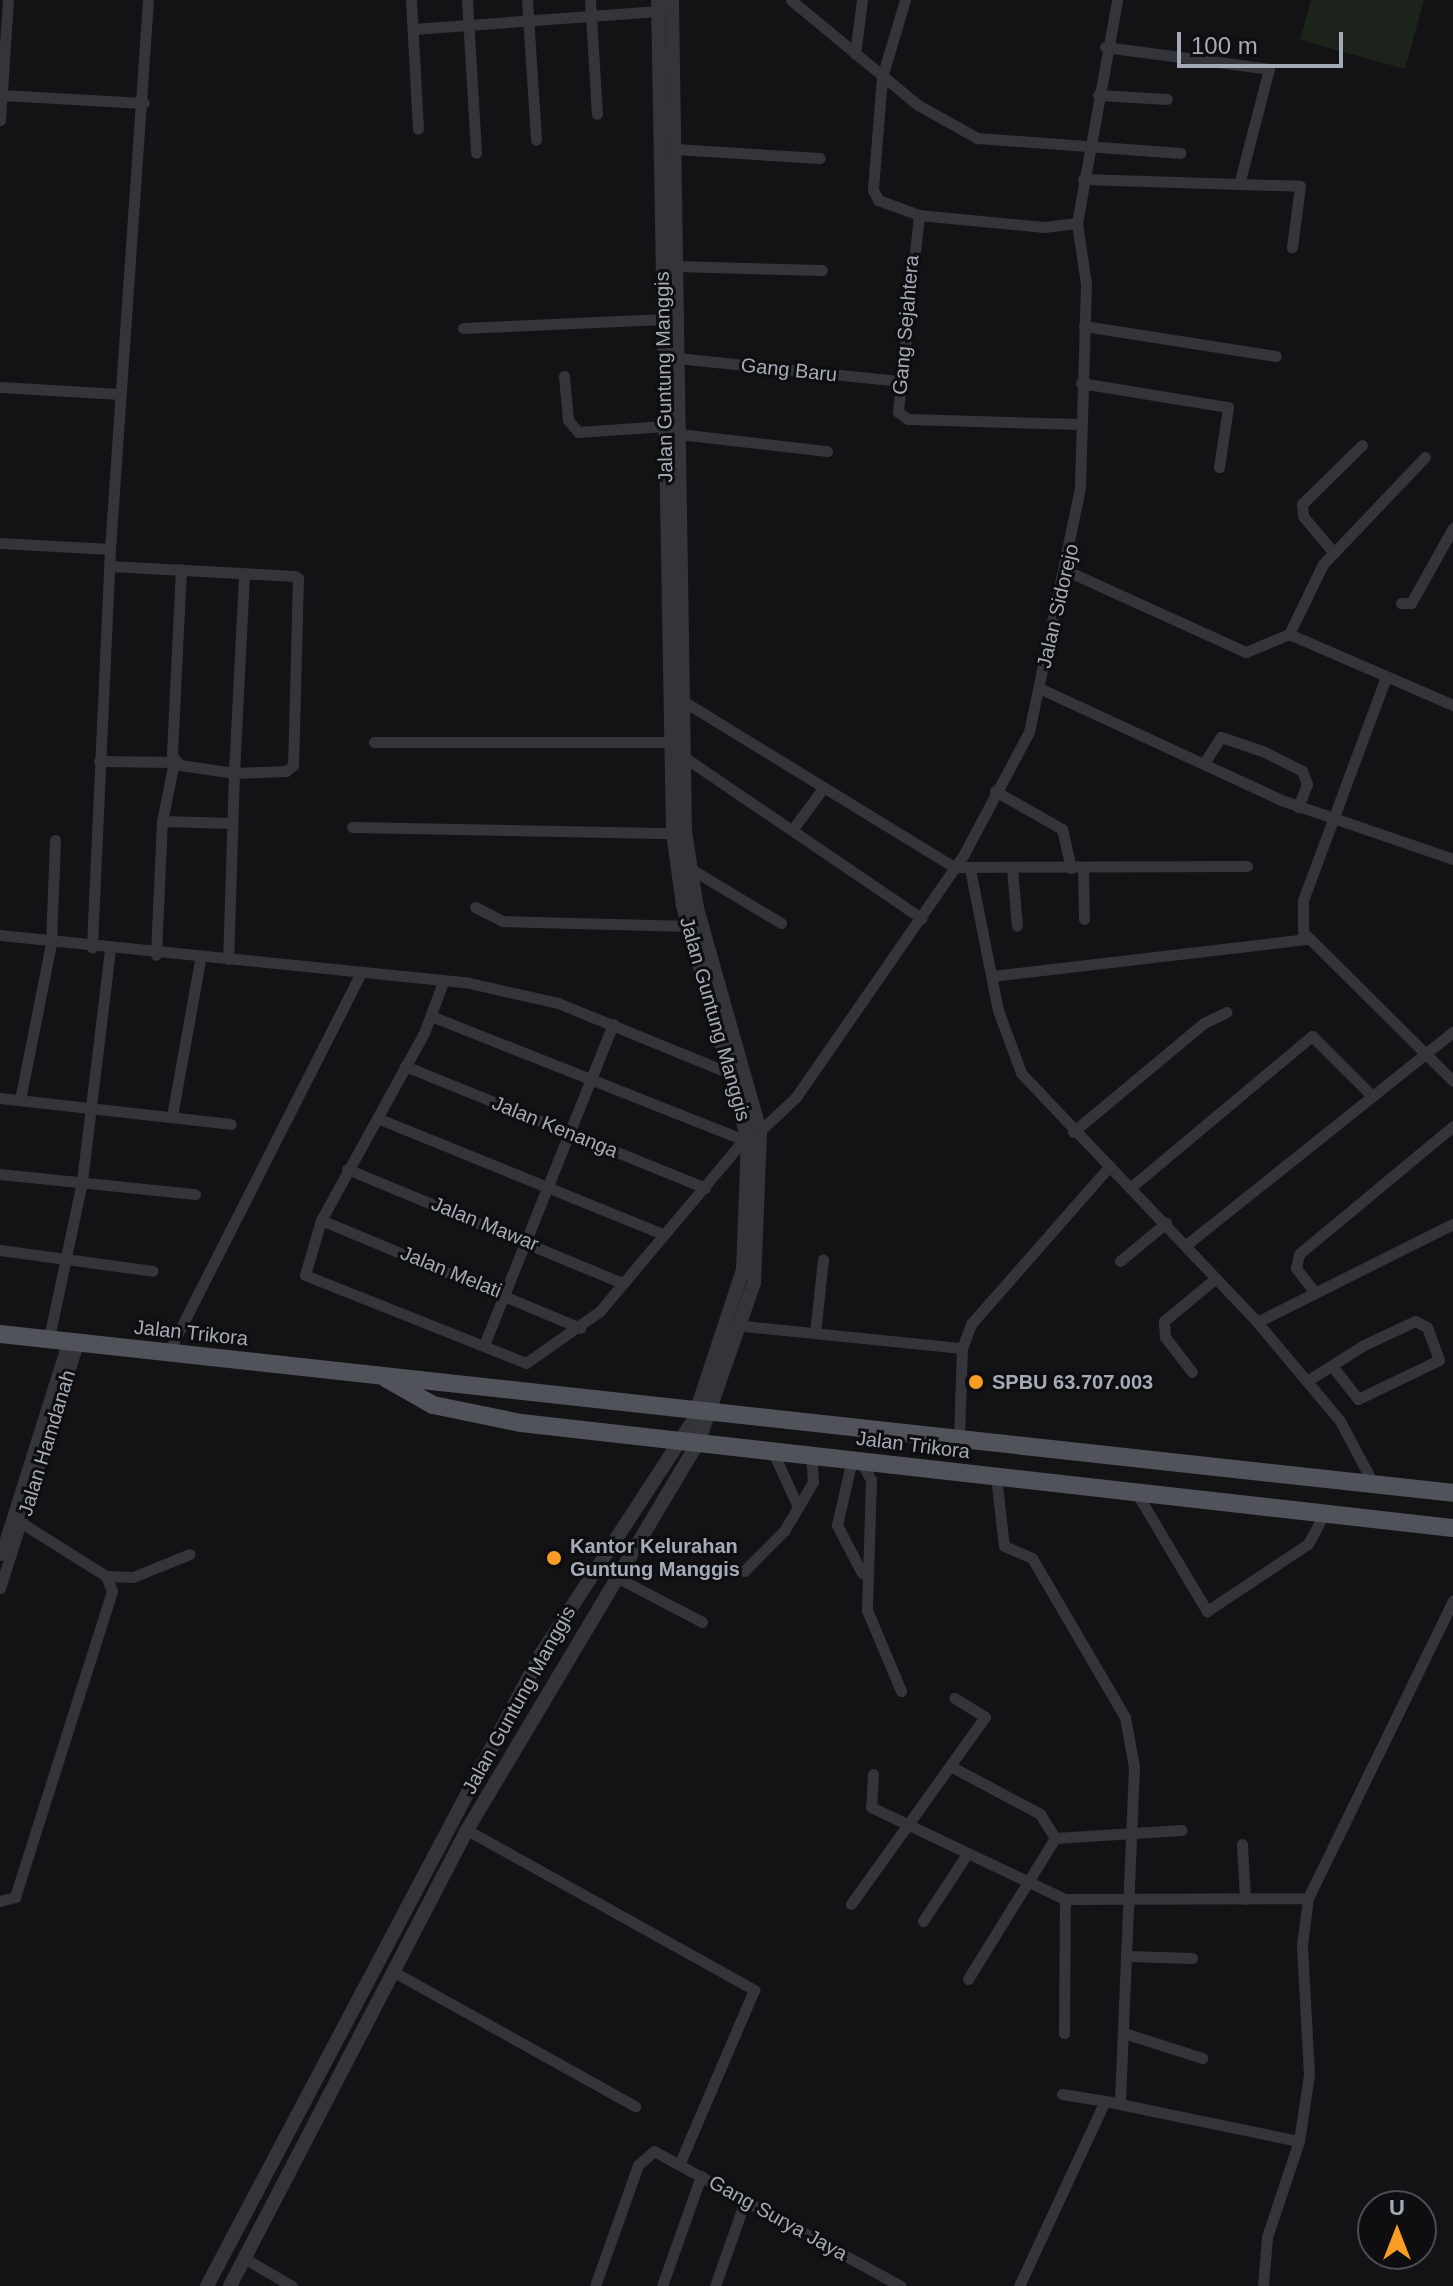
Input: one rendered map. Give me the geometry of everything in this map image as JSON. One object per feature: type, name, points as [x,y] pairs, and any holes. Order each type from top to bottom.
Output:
[{"type":"main road","name":"Jalan Trikora","points":[[0,1334],[378,1373],[1449,1493]]},
{"type":"main road","name":"Jalan Trikora","points":[[378,1373],[433,1405],[521,1423],[1448,1528]]},
{"type":"main road","points":[[433,1405],[437,1381]]},
{"type":"main road","points":[[1448,1528],[1449,1493]]},
{"type":"street","points":[[0,120],[8,0]]},
{"type":"street","points":[[92,948],[110,549],[144,103],[148,0]]},
{"type":"street","points":[[411,0],[418,129]]},
{"type":"street","points":[[467,0],[476,153]]},
{"type":"street","points":[[527,0],[536,140]]},
{"type":"street","points":[[590,0],[597,114]]},
{"type":"street","name":"Jalan Guntung Manggis","points":[[230,2286],[467,1830],[616,1577],[690,1440],[744,1326],[762,1228],[738,1076],[691,869],[665,426],[664,319],[672,0]]},
{"type":"street","points":[[791,0],[936,118],[993,143],[1180,153]]},
{"type":"street","points":[[855,54],[862,0]]},
{"type":"street","points":[[905,0],[882,77],[874,196],[919,215],[1044,227],[1077,223]]},
{"type":"street","name":"Jalan Sidorejo","points":[[484,1345],[523,1364],[580,1328],[622,1283],[660,1233],[750,1138],[796,1097],[954,867],[1029,732],[1080,487],[1079,424],[1084,326],[1077,223],[1086,148],[1117,0]]},
{"type":"street","points":[[413,29],[591,15],[658,5]]},
{"type":"street","name":"Jalan Guntung Manggis","points":[[658,5],[668,128],[675,149],[679,434],[670,742],[673,833],[689,926],[738,1076]]},
{"type":"street","points":[[1105,47],[1269,69],[1239,184]]},
{"type":"street","points":[[2,95],[144,103]]},
{"type":"street","points":[[1098,95],[1167,99]]},
{"type":"street","points":[[675,149],[820,158]]},
{"type":"street","points":[[1083,179],[1300,186],[1292,247]]},
{"type":"street","name":"Gang Sejahtera","points":[[919,215],[898,412],[908,419],[1079,424]]},
{"type":"street","points":[[676,266],[822,270]]},
{"type":"street","points":[[463,328],[664,319]]},
{"type":"street","points":[[1084,326],[1276,356]]},
{"type":"street","name":"Gang Baru","points":[[677,358],[901,381]]},
{"type":"street","points":[[564,376],[568,420],[578,432],[665,426]]},
{"type":"street","points":[[1081,383],[1228,407],[1219,467]]},
{"type":"street","points":[[0,387],[120,394]]},
{"type":"street","points":[[679,434],[827,451]]},
{"type":"street","points":[[1334,553],[1303,516],[1302,504],[1362,445]]},
{"type":"street","points":[[1289,634],[1299,602],[1334,553],[1425,457]]},
{"type":"street","points":[[1401,603],[1411,603],[1448,551],[1453,528]]},
{"type":"street","points":[[0,543],[110,549]]},
{"type":"street","points":[[99,761],[174,762],[234,773],[293,765],[300,581],[181,569],[110,566]]},
{"type":"street","points":[[156,955],[162,821],[174,762],[181,569]]},
{"type":"street","points":[[1065,570],[1246,652],[1289,634],[1451,704],[1453,691]]},
{"type":"street","points":[[228,959],[244,574]]},
{"type":"street","points":[[1386,677],[1330,819],[1303,900],[1306,939],[1453,1081]]},
{"type":"street","points":[[1039,688],[1298,807],[1453,859]]},
{"type":"street","points":[[683,701],[821,791],[954,867],[1247,866]]},
{"type":"street","points":[[1204,763],[1221,737],[1265,752],[1302,771],[1307,784],[1298,807]]},
{"type":"street","points":[[374,742],[670,742]]},
{"type":"street","points":[[684,757],[921,918]]},
{"type":"street","points":[[792,830],[821,791]]},
{"type":"street","points":[[995,791],[1062,829],[1077,868],[1084,919]]},
{"type":"street","points":[[162,821],[232,823]]},
{"type":"street","points":[[352,827],[673,833]]},
{"type":"street","points":[[20,1100],[51,944],[55,840]]},
{"type":"street","points":[[1012,868],[1017,926]]},
{"type":"street","points":[[691,869],[781,923]]},
{"type":"street","points":[[970,869],[992,976],[1021,1073],[1073,1132],[1166,1223],[1257,1322],[1340,1421],[1374,1485]]},
{"type":"street","points":[[475,907],[502,921],[689,926]]},
{"type":"street","points":[[0,935],[200,961],[228,959],[518,992],[613,1024],[738,1076]]},
{"type":"street","points":[[992,976],[1306,939]]},
{"type":"street","name":"Jalan Hamdanah","points":[[0,1588],[64,1341],[64,1258],[82,1181],[110,949]]},
{"type":"street","points":[[172,1116],[200,961]]},
{"type":"street","points":[[169,1351],[361,973]]},
{"type":"street","points":[[443,982],[431,1016],[321,1220],[305,1275],[484,1345],[544,1187],[613,1024]]},
{"type":"street","points":[[1073,1132],[1204,1023],[1227,1012]]},
{"type":"street","points":[[431,1016],[750,1138]]},
{"type":"street","points":[[1186,1245],[1422,1052],[1453,1032]]},
{"type":"street","points":[[1130,1188],[1312,1036],[1370,1094]]},
{"type":"street","name":"Jalan Kenanga","points":[[405,1066],[705,1188]]},
{"type":"street","points":[[0,1098],[92,1105],[231,1124]]},
{"type":"street","points":[[377,1118],[660,1233]]},
{"type":"street","points":[[1313,1290],[1296,1268],[1299,1254],[1453,1126]]},
{"type":"street","name":"Jalan Guntung Manggis","points":[[704,1410],[743,1270],[750,1138]]},
{"type":"street","points":[[959,1437],[962,1348],[971,1324],[1110,1166]]},
{"type":"street","name":"Jalan Mawar","points":[[347,1169],[525,1240],[622,1283]]},
{"type":"street","points":[[0,1174],[195,1194]]},
{"type":"street","name":"Jalan Melati","points":[[321,1220],[502,1292],[580,1328]]},
{"type":"street","points":[[1120,1261],[1166,1223]]},
{"type":"street","points":[[1257,1322],[1313,1290],[1453,1224]]},
{"type":"street","points":[[0,1250],[153,1271]]},
{"type":"street","points":[[815,1333],[823,1259]]},
{"type":"street","points":[[1192,1372],[1165,1337],[1164,1321],[1216,1278]]},
{"type":"street","points":[[1307,1381],[1332,1366],[1415,1321],[1427,1327],[1439,1360],[1358,1399],[1332,1366]]},
{"type":"street","points":[[744,1326],[962,1348]]},
{"type":"street","name":"Jalan Guntung Manggis","points":[[207,2286],[541,1654],[690,1440]]},
{"type":"street","points":[[772,1450],[798,1507]]},
{"type":"street","points":[[744,1571],[798,1507],[813,1482],[811,1455]]},
{"type":"street","points":[[856,1459],[837,1525],[864,1577]]},
{"type":"street","points":[[856,1459],[871,1480],[864,1577],[867,1610],[901,1691]]},
{"type":"street","points":[[996,1477],[1004,1546],[1032,1558],[1125,1717],[1134,1767],[1127,2034],[1120,2101]]},
{"type":"street","points":[[1136,1492],[1207,1611],[1308,1544],[1324,1514]]},
{"type":"street","points":[[18,1520],[106,1576],[133,1577],[190,1554]]},
{"type":"street","name":"Jalan Hamdanah","points":[[0,1555],[18,1520]]},
{"type":"street","points":[[0,1901],[15,1897],[112,1591],[106,1576]]},
{"type":"street","points":[[616,1577],[702,1622]]},
{"type":"street","points":[[1263,2286],[1267,2237],[1299,2141],[1309,2075],[1302,1945],[1308,1898],[1453,1601]]},
{"type":"street","points":[[851,1904],[954,1768],[985,1717],[954,1698]]},
{"type":"street","points":[[954,1768],[1033,1809],[1055,1838]]},
{"type":"street","points":[[873,1774],[871,1807],[1065,1899],[1308,1898]]},
{"type":"street","points":[[467,1830],[754,1990],[679,2165]]},
{"type":"street","points":[[1055,1838],[1182,1830]]},
{"type":"street","points":[[968,1979],[1055,1838]]},
{"type":"street","points":[[1242,1844],[1245,1899]]},
{"type":"street","points":[[923,1921],[967,1854]]},
{"type":"street","points":[[1064,2033],[1065,1899]]},
{"type":"street","points":[[1128,1956],[1192,1958]]},
{"type":"street","points":[[394,1972],[635,2106]]},
{"type":"street","points":[[1127,2034],[1202,2058]]},
{"type":"street","points":[[1062,2094],[1120,2101],[1299,2141]]},
{"type":"street","points":[[1019,2286],[1105,2101]]},
{"type":"street","points":[[293,2125],[310,2133]]},
{"type":"street","name":"Gang Surya Jaya","points":[[595,2286],[638,2165],[654,2151],[901,2286]]},
{"type":"street","points":[[662,2286],[701,2176]]},
{"type":"street","points":[[715,2286],[745,2201]]},
{"type":"street","points":[[244,2258],[292,2286]]},
{"type":"shaded area","points":[[1311,0],[1424,0],[1405,69],[1300,40]]},
{"type":"place","name":"SPBU 63.707.003","points":[[976,1382]]},
{"type":"place","name":"Kantor Kelurahan Guntung Manggis","points":[[554,1558]]}]
